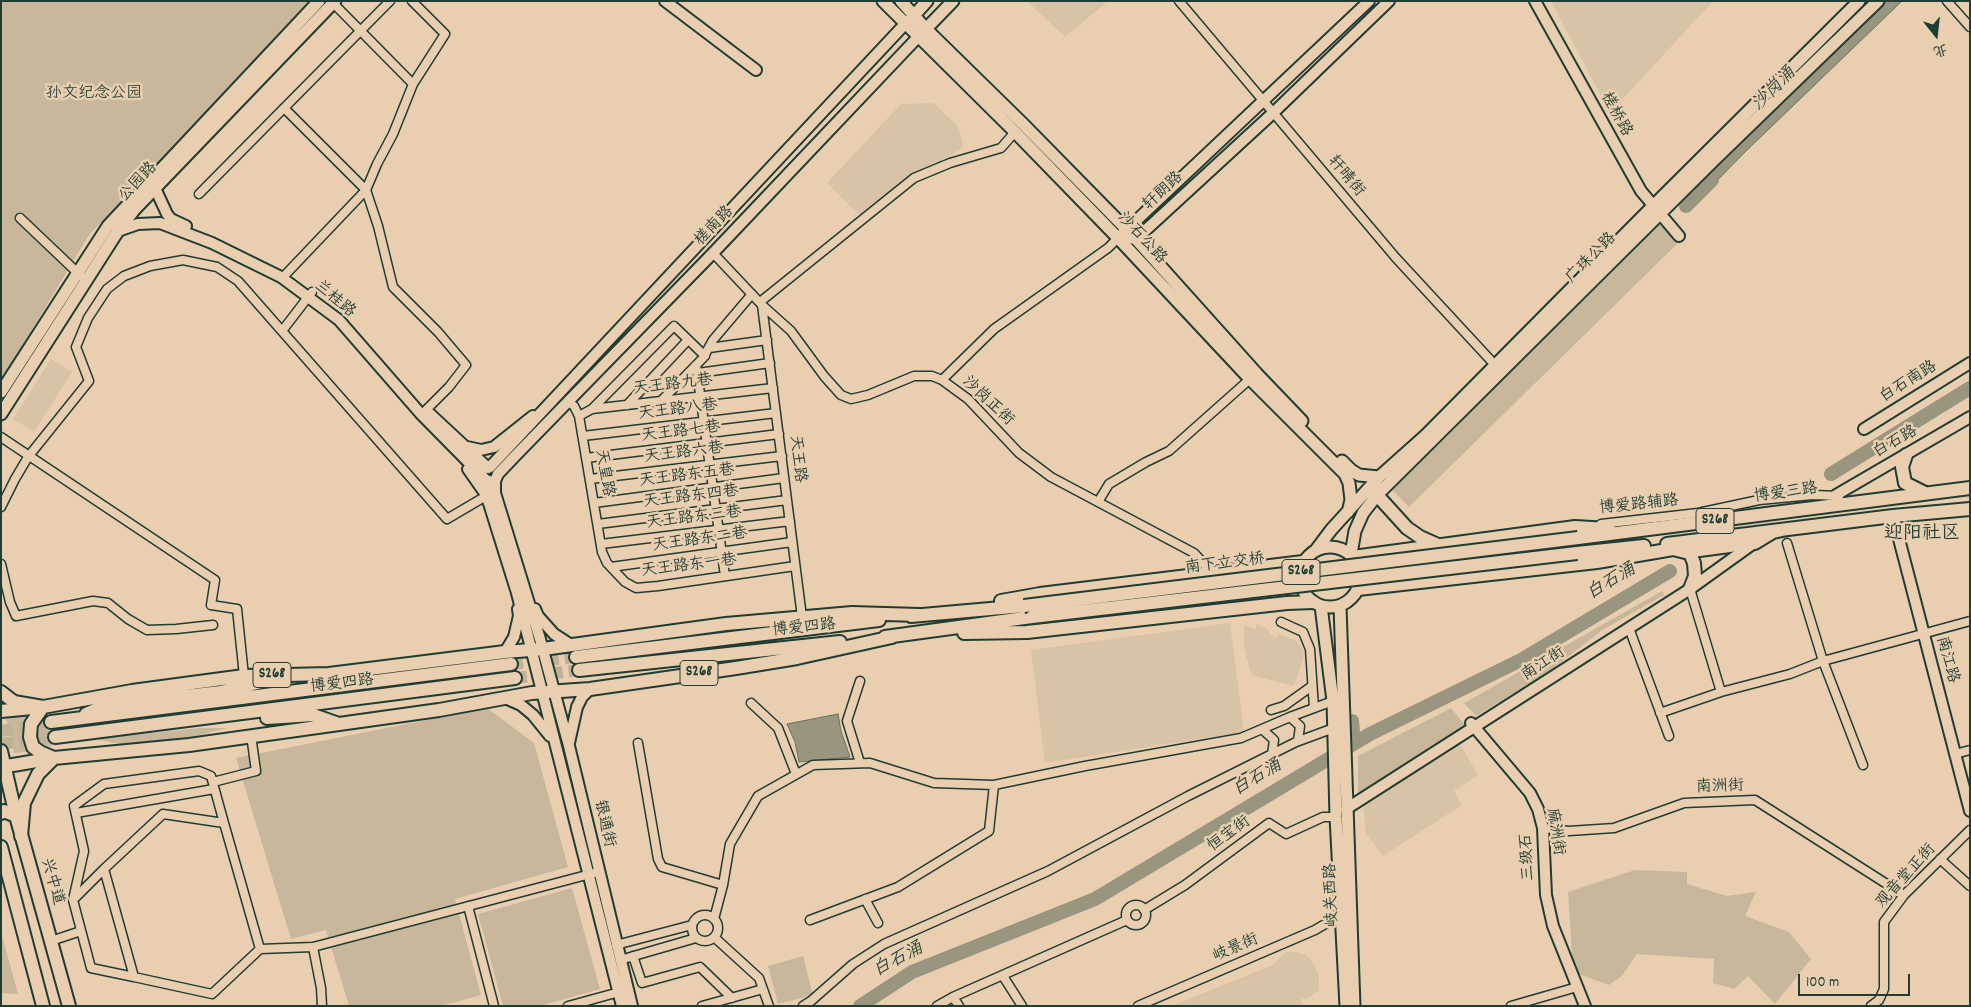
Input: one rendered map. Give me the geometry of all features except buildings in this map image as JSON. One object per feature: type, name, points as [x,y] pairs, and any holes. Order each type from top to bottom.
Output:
[{"type":"main road","name":"公园路","points":[[152,185],[319,1]]},
{"type":"main road","name":"沙石公路","points":[[883,1],[909,20],[1015,132],[1122,234],[1136,239],[1257,374],[1351,470],[1359,474],[1380,477]]},
{"type":"main road","name":"沙石公路","points":[[901,1],[909,20]]},
{"type":"main road","name":"槎南路","points":[[909,20],[928,1]]},
{"type":"main road","name":"槎南路","points":[[922,33],[953,1]]},
{"type":"main road","name":"广珠公路","points":[[1352,555],[1355,531],[1363,513],[1377,495],[1859,1]]},
{"type":"main road","name":"广珠公路","points":[[1316,550],[1331,530],[1380,477],[1426,435],[1495,365],[1657,209],[1878,1]]},
{"type":"main road","name":"公园路","points":[[1,414],[82,276],[108,226],[131,207],[334,2]]},
{"type":"main road","name":"沙石公路","points":[[922,33],[1023,124],[1250,379],[1345,474],[1349,483],[1351,500],[1348,512]]},
{"type":"main road","name":"公园路","points":[[1,392],[82,276],[118,231],[131,207]]},
{"type":"main road","points":[[1906,456],[1902,467],[1905,483],[1925,493]]},
{"type":"main road","name":"博爱三路","points":[[1576,533],[1644,530],[1970,488]]},
{"type":"main road","points":[[1377,495],[1407,528],[1420,537],[1438,544]]},
{"type":"main road","name":"S268","points":[[1678,542],[1893,516],[1970,509]]},
{"type":"main road","points":[[1358,589],[1597,562],[1673,549],[1689,551],[1755,542],[1774,532],[1787,529]]},
{"type":"main road","points":[[1352,555],[1438,544],[1576,533]]},
{"type":"main road","name":"南下立交桥","points":[[1024,606],[1576,533]]},
{"type":"main road","points":[[1678,542],[1689,551],[1694,563],[1695,576],[1690,589]]},
{"type":"main road","name":"南下立交桥","points":[[1032,617],[1678,542]]},
{"type":"main road","points":[[1330,546],[1345,550],[1352,555],[1361,572],[1358,589],[1348,602],[1340,606],[1327,608],[1306,596],[1300,580],[1303,562],[1309,555],[1316,550],[1330,546]]},
{"type":"main road","points":[[974,611],[999,601],[1040,594],[1303,562]]},
{"type":"main road","points":[[917,634],[1026,632],[1278,604],[1317,604]]},
{"type":"main road","points":[[1317,604],[1339,728]]},
{"type":"main road","name":"博爱四路","points":[[576,657],[919,615],[1024,606]]},
{"type":"main road","points":[[1340,606],[1339,728],[1341,783]]},
{"type":"main road","name":"S268","points":[[1,711],[43,707],[132,691],[244,676],[329,674],[508,658],[537,650],[726,624],[852,613],[919,615]]},
{"type":"main road","name":"博爱四路","points":[[579,670],[892,637],[1032,617]]},
{"type":"main road","name":"S268","points":[[3,767],[54,758],[189,745],[439,710],[547,691],[590,689],[797,658],[892,637]]},
{"type":"main road","name":"博爱四路","points":[[51,722],[508,658]]},
{"type":"main road","points":[[82,718],[102,707],[124,703],[220,692],[259,682],[315,678],[329,674]]},
{"type":"main road","name":"博爱四路","points":[[55,737],[515,678]]},
{"type":"main road","name":"S268","points":[[1,692],[14,702],[43,707]]},
{"type":"main road","points":[[21,836],[24,802],[38,774],[54,758],[33,747],[30,737],[31,724],[43,707]]},
{"type":"main road","points":[[248,713],[265,719],[313,715],[338,724]]},
{"type":"main road","name":"兴中道","points":[[1,751],[3,767],[21,836],[69,1004]]},
{"type":"main road","name":"岐关西路","points":[[1341,783],[1346,809],[1354,1006]]},
{"type":"main road","name":"岐关西路","points":[[1341,783],[1336,817],[1346,1006]]},
{"type":"main road","points":[[1,813],[4,811],[16,816]]},
{"type":"main road","points":[[1,847],[42,1000]]},
{"type":"street","points":[[199,194],[390,1]]},
{"type":"street","points":[[286,274],[366,190],[376,164],[393,134],[413,84],[445,34],[412,1]]},
{"type":"street","points":[[664,1],[756,70]]},
{"type":"street","name":"轩晴街","points":[[1179,1],[1396,258],[1495,365]]},
{"type":"street","name":"轩朗路","points":[[1122,234],[1369,1]]},
{"type":"street","name":"轩朗路","points":[[1136,239],[1273,113],[1390,1]]},
{"type":"street","name":"槎桥路","points":[[1535,1],[1641,191],[1679,236]]},
{"type":"street","points":[[1947,1],[1970,27]]},
{"type":"street","points":[[334,2],[413,84]]},
{"type":"street","name":"槎南路","points":[[490,475],[549,405],[909,20]]},
{"type":"street","name":"槎南路","points":[[490,475],[517,454],[570,400],[922,33]]},
{"type":"street","points":[[284,108],[366,190],[378,226],[393,287],[438,332],[466,366],[449,387],[426,410]]},
{"type":"street","points":[[761,304],[914,178],[950,163],[1001,148],[1015,132]]},
{"type":"street","name":"兰桂路","points":[[152,185],[171,219],[215,238],[286,274],[344,317],[426,410],[464,446],[490,475]]},
{"type":"street","points":[[131,207],[148,223]]},
{"type":"street","points":[[20,218],[82,276]]},
{"type":"street","name":"兰桂路","points":[[118,231],[138,224],[160,222],[212,243],[282,277],[311,294],[339,320],[451,446],[490,475]]},
{"type":"street","points":[[942,380],[994,328],[1108,248],[1122,234]]},
{"type":"street","name":"沙岗正街","points":[[713,253],[761,304],[791,331],[824,376],[841,395],[851,399],[868,395],[914,376],[932,376],[942,380],[968,398],[1019,453],[1051,477],[1194,553],[1204,565],[1208,574]]},
{"type":"street","points":[[1,508],[29,456],[89,382],[76,347],[88,318],[107,289],[124,276],[150,266],[183,260],[217,267],[238,281],[447,519],[481,499],[493,498]]},
{"type":"street","points":[[282,331],[311,294]]},
{"type":"street","points":[[660,401],[697,369],[713,340],[752,294]]},
{"type":"street","name":"天王路","points":[[761,304],[802,617]]},
{"type":"street","points":[[592,409],[674,326],[704,356]]},
{"type":"street","points":[[627,405],[688,340]]},
{"type":"street","points":[[709,348],[767,340]]},
{"type":"street","points":[[697,369],[770,363]]},
{"type":"street","name":"白石南路","points":[[1864,429],[1970,363]]},
{"type":"street","points":[[697,369],[725,576]]},
{"type":"street","points":[[1098,502],[1109,484],[1169,451],[1250,379]]},
{"type":"street","name":"天王路九巷","points":[[579,416],[592,409],[773,388]]},
{"type":"street","points":[[562,391],[560,401],[570,400]]},
{"type":"street","name":"天皇路","points":[[570,400],[579,416],[602,548]]},
{"type":"street","points":[[464,446],[475,450],[494,447],[521,424],[549,405]]},
{"type":"street","name":"天王路八巷","points":[[582,436],[776,413]]},
{"type":"street","name":"白石路","points":[[1836,495],[1906,456],[1970,417]]},
{"type":"street","name":"天王路七巷","points":[[586,458],[779,434]]},
{"type":"street","points":[[1,437],[215,580],[211,605],[236,610],[244,676]]},
{"type":"street","points":[[451,446],[493,498]]},
{"type":"street","points":[[493,498],[502,478],[517,454]]},
{"type":"street","name":"天王路六巷","points":[[590,479],[782,456]]},
{"type":"street","points":[[490,475],[493,498],[522,592],[537,650]]},
{"type":"street","name":"天王路东五巷","points":[[594,503],[784,478]]},
{"type":"street","name":"博爱路辅路","points":[[1576,533],[1698,513],[1759,500],[1812,495],[1824,497],[1836,495],[1852,502]]},
{"type":"street","name":"天王路东四巷","points":[[598,524],[787,500]]},
{"type":"street","name":"南江路","points":[[1893,516],[1970,811]]},
{"type":"street","name":"天王路东三巷","points":[[602,548],[790,521]]},
{"type":"street","name":"天王路东二巷","points":[[610,567],[792,542]]},
{"type":"street","name":"南江街","points":[[1346,809],[1473,725],[1690,589],[1755,542]]},
{"type":"street","points":[[1787,543],[1823,660],[1863,765]]},
{"type":"street","name":"天王路东一巷","points":[[602,548],[610,567],[625,582],[636,588],[795,566]]},
{"type":"street","points":[[1,564],[10,602],[16,616],[93,601],[108,603],[128,619],[147,630],[213,625]]},
{"type":"street","points":[[1690,589],[1721,692]]},
{"type":"street","points":[[522,592],[538,616],[554,634],[570,645]]},
{"type":"street","points":[[508,658],[519,616],[522,592]]},
{"type":"street","points":[[1660,713],[1721,692],[1790,674],[1823,660],[1924,635],[1970,621]]},
{"type":"street","points":[[1281,622],[1303,632],[1310,649],[1314,708]]},
{"type":"street","points":[[1629,628],[1668,736]]},
{"type":"street","name":"银通街","points":[[537,650],[547,691],[556,746],[620,960],[623,991],[622,1006]]},
{"type":"street","points":[[860,681],[847,721],[860,763]]},
{"type":"street","points":[[1271,710],[1284,706],[1312,686]]},
{"type":"street","points":[[569,746],[577,707],[582,697],[590,689]]},
{"type":"street","name":"银通街","points":[[547,691],[569,746],[593,873],[623,991],[632,1006]]},
{"type":"street","points":[[505,698],[521,705],[533,715],[556,746]]},
{"type":"street","points":[[714,918],[706,915],[694,921],[692,932],[696,938],[703,941],[714,937],[718,930],[714,918],[723,885],[730,844],[758,796],[813,766],[870,763],[934,783],[994,785],[1085,766],[1241,738],[1333,701]]},
{"type":"street","points":[[750,703],[778,728],[796,774]]},
{"type":"street","points":[[1290,717],[1300,726],[1298,741]]},
{"type":"street","points":[[1473,725],[1519,779]]},
{"type":"street","points":[[803,1006],[853,964],[884,944],[1048,871],[1188,796],[1298,741],[1339,728]]},
{"type":"street","points":[[1263,730],[1274,740],[1272,754]]},
{"type":"street","points":[[76,813],[213,786],[256,770],[251,735]]},
{"type":"street","points":[[638,743],[658,859],[662,867],[723,885]]},
{"type":"street","points":[[1955,754],[1970,750]]},
{"type":"street","points":[[260,949],[211,776],[198,771],[104,784],[74,806],[84,851],[73,900],[91,968],[212,994],[260,949],[313,947],[593,873]]},
{"type":"street","name":"三级石","points":[[1519,779],[1535,803],[1544,831]]},
{"type":"street","points":[[810,920],[898,887],[989,831],[994,785]]},
{"type":"street","name":"南洲街","points":[[1544,831],[1614,828],[1684,803],[1755,800],[1904,895]]},
{"type":"street","points":[[73,900],[163,814],[224,823]]},
{"type":"street","name":"恒宝街","points":[[1144,910],[1185,886],[1270,823],[1286,834],[1323,817],[1336,817]]},
{"type":"street","name":"观音堂正街","points":[[1871,1006],[1878,1000],[1884,989],[1884,922],[1904,895],[1970,830]]},
{"type":"street","name":"麻洲街","points":[[1544,831],[1545,862]]},
{"type":"street","points":[[1940,859],[1970,886]]},
{"type":"street","name":"三级石","points":[[1545,862],[1546,895],[1553,926],[1585,1006]]},
{"type":"street","points":[[104,869],[134,977]]},
{"type":"street","points":[[865,899],[878,922]]},
{"type":"street","points":[[468,906],[494,1006]]},
{"type":"street","name":"恒宝街","points":[[1139,906],[1144,910],[1145,920],[1141,924],[1131,924],[1127,920],[1126,913],[1130,908],[1139,906]]},
{"type":"street","name":"岐景街","points":[[1138,1006],[1315,930],[1342,914]]},
{"type":"street","name":"恒宝街","points":[[937,1006],[953,997],[1127,920]]},
{"type":"street","points":[[616,945],[692,925]]},
{"type":"street","points":[[51,941],[81,931]]},
{"type":"street","points":[[714,937],[759,978],[769,1006]]},
{"type":"street","points":[[620,960],[696,938]]},
{"type":"street","points":[[313,947],[321,988],[322,1006]]},
{"type":"street","points":[[633,956],[642,983],[700,967],[732,998]]},
{"type":"street","points":[[1003,976],[1022,1006]]},
{"type":"street","points":[[1511,1006],[1578,987]]},
{"type":"street","points":[[702,1006],[763,989]]},
{"type":"street","points":[[568,1006],[623,991]]},
{"type":"street","points":[[953,997],[959,1006]]},
{"type":"shaded area","points":[[1027,1],[1108,1],[1065,37]]},
{"type":"shaded area","points":[[1551,1],[1713,1],[1610,113]]},
{"type":"shaded area","points":[[1881,1],[1902,1],[1702,196],[1692,186]]},
{"type":"shaded area","points":[[933,103],[958,126],[963,144],[961,149],[878,202],[877,208],[865,215],[858,214],[827,183],[901,104]]},
{"type":"shaded area","points":[[51,359],[72,372],[34,432],[13,419]]},
{"type":"shaded area","points":[[1230,623],[1244,732],[1045,763],[1031,650]]},
{"type":"shaded area","points":[[1257,624],[1269,630],[1269,634],[1277,638],[1279,634],[1295,640],[1303,648],[1304,656],[1294,686],[1254,676],[1250,671],[1244,645],[1244,625],[1255,629]]},
{"type":"shaded area","points":[[838,714],[841,731],[850,757],[799,762],[795,742],[787,724]]},
{"type":"shaded area","points":[[1458,741],[1478,775],[1454,791],[1462,805],[1383,856],[1366,833],[1363,808],[1367,801]]},
{"type":"shaded area","points":[[1287,952],[1297,952],[1307,956],[1315,966],[1319,977],[1319,990],[1309,998],[1301,999],[1302,1006],[1171,1006],[1275,964]]},
{"type":"green space","name":"孙文纪念公园","points":[[1,1],[315,1],[89,235],[1,381]]},
{"type":"green space","points":[[1657,222],[1678,243],[1409,507],[1392,490]]},
{"type":"green space","points":[[1662,591],[1664,595],[1601,631],[1551,670],[1476,716],[1464,703]]},
{"type":"green space","points":[[487,708],[534,743],[568,867],[455,899],[481,995],[441,1006],[349,1006],[326,930],[291,939],[236,758]]},
{"type":"green space","points":[[1451,708],[1465,725],[1358,796],[1358,756]]},
{"type":"green space","points":[[30,713],[37,751],[14,753],[6,718]]},
{"type":"green space","points":[[47,713],[52,746],[49,747],[40,743],[35,735],[35,722]]},
{"type":"green space","points":[[200,728],[228,728],[187,738],[119,744],[97,739]]},
{"type":"green space","points":[[1635,870],[1687,872],[1687,884],[1727,896],[1756,892],[1745,916],[1789,932],[1811,959],[1775,1004],[1748,976],[1734,989],[1713,983],[1714,959],[1637,954],[1622,976],[1609,985],[1573,972],[1568,892]]},
{"type":"green space","points":[[572,888],[600,989],[540,1006],[503,1006],[478,914]]},
{"type":"green space","points":[[1,932],[18,994],[1,993]]},
{"type":"green space","points":[[803,956],[813,995],[778,1004],[768,966]]},
{"type":"waterway","name":"沙岗涌","points":[[1686,206],[1712,180]]},
{"type":"waterway","name":"白石涌","points":[[1831,474],[1970,388]]},
{"type":"waterway","name":"白石涌","points":[[860,1006],[912,972],[1095,899],[1370,734],[1521,660],[1670,571]]},
{"type":"waterway","name":"沙岗涌","points":[[1352,721],[1354,743]]},
{"type":"tunnel","points":[[511,664],[576,657]]},
{"type":"tunnel","points":[[515,678],[579,670]]},
{"type":"tunnel","points":[[1,731],[51,722]]},
{"type":"tunnel","points":[[1,744],[55,737]]},
{"type":"district","name":"迎阳社区","points":[[1922,535]]}]
